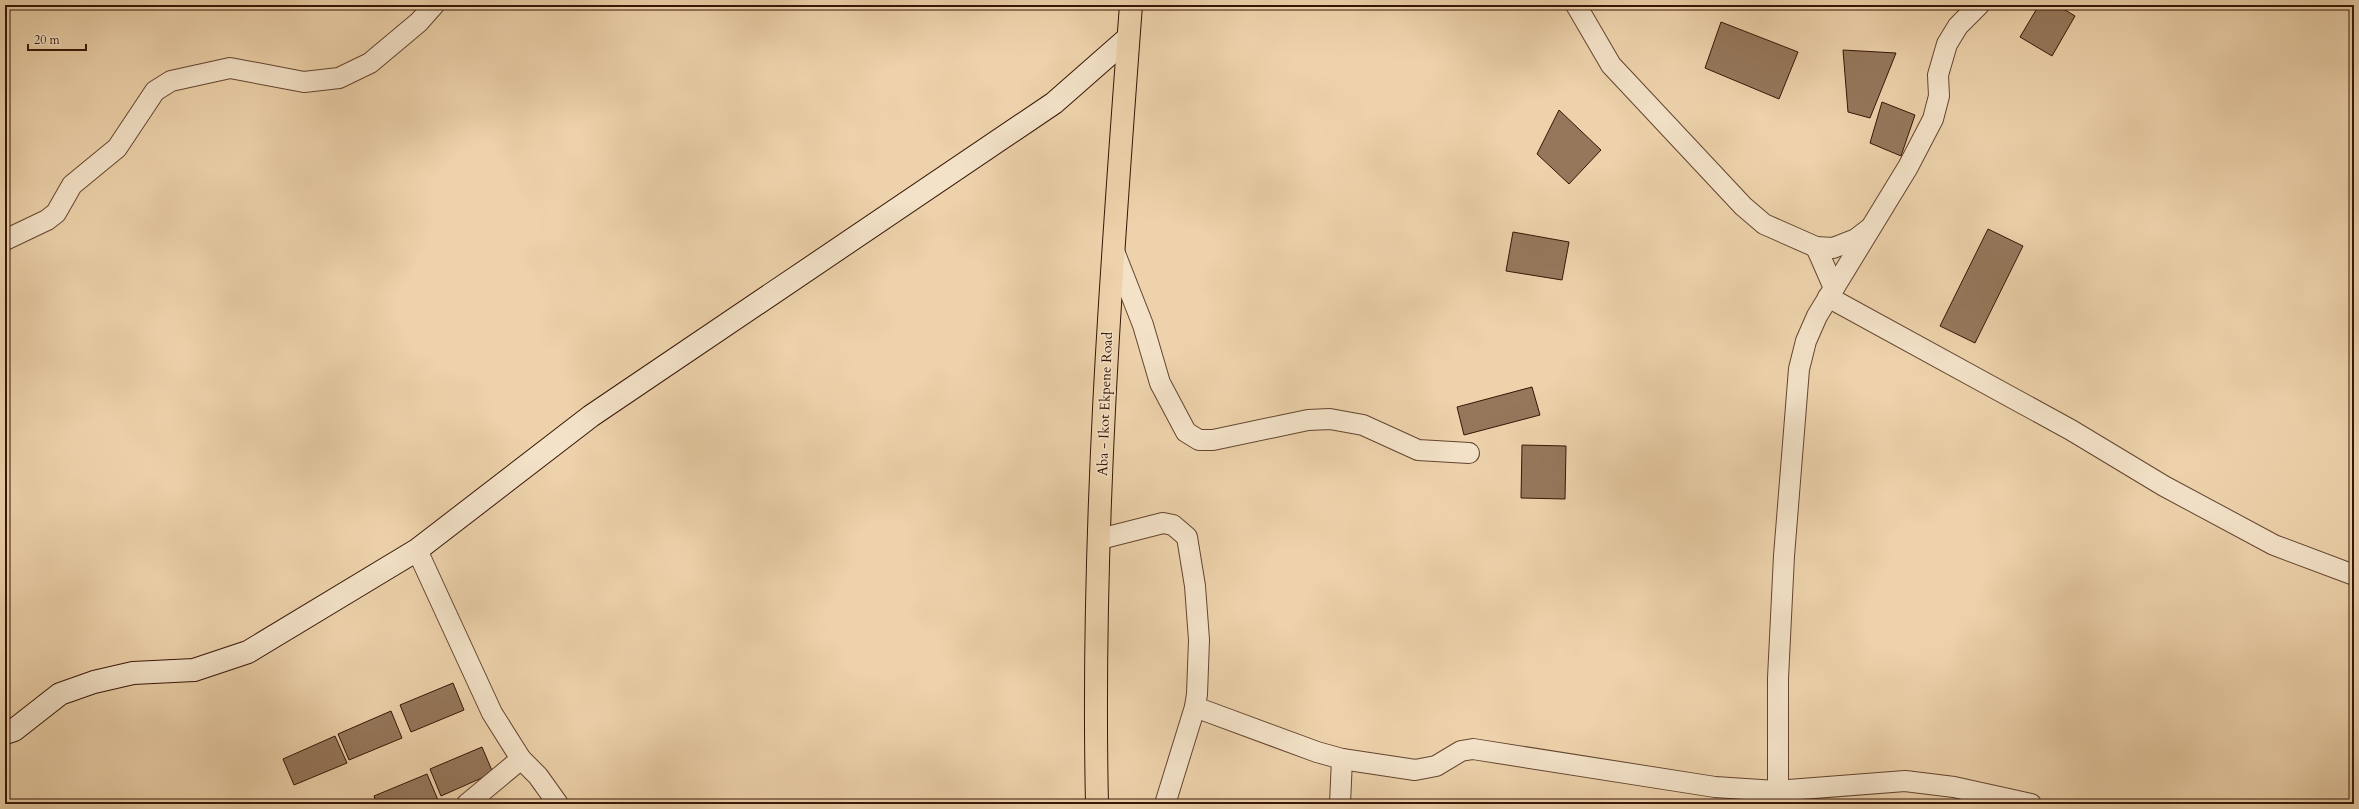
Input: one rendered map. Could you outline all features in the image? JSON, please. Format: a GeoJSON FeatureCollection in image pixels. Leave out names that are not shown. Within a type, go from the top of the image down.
{"type":"FeatureCollection","features":[{"type":"Feature","properties":{"kind":"highway","name":"Aba - Ikot Ekpene Road"},"geometry":{"type":"LineString","coordinates":[[1097,804],[1096,648],[1106,350],[1131,5]]}},
{"type":"Feature","properties":{"kind":"street"},"geometry":{"type":"LineString","coordinates":[[5,240],[47,220],[56,213],[72,185],[116,148],[155,91],[171,81],[230,68],[304,82],[339,78],[370,63],[419,22],[434,5]]}},
{"type":"Feature","properties":{"kind":"street"},"geometry":{"type":"LineString","coordinates":[[1576,5],[1611,65],[1743,206],[1764,224],[1816,248],[1833,248],[1856,239],[1871,228]]}},
{"type":"Feature","properties":{"kind":"street"},"geometry":{"type":"LineString","coordinates":[[1777,798],[1778,678],[1799,369],[1806,340],[1831,292],[1908,167],[1933,119],[1939,96],[1938,75],[1947,44],[1958,26],[1979,5]]}},
{"type":"Feature","properties":{"kind":"street"},"geometry":{"type":"LineString","coordinates":[[5,733],[14,730],[60,694],[94,682],[133,673],[194,670],[248,652],[417,550],[591,416],[1054,103],[1128,38]]}},
{"type":"Feature","properties":{"kind":"street"},"geometry":{"type":"LineString","coordinates":[[1816,248],[1831,292],[2071,430],[2164,486],[2267,541],[2354,575]]}},
{"type":"Feature","properties":{"kind":"street"},"geometry":{"type":"LineString","coordinates":[[1114,251],[1143,325],[1160,383],[1186,432],[1199,440],[1213,440],[1308,420],[1330,419],[1363,425],[1392,440],[1418,450],[1469,453]]}},
{"type":"Feature","properties":{"kind":"street"},"geometry":{"type":"LineString","coordinates":[[1100,539],[1163,523],[1173,525],[1187,537],[1195,586],[1199,640],[1197,694],[1195,707],[1165,804]]}},
{"type":"Feature","properties":{"kind":"street"},"geometry":{"type":"LineString","coordinates":[[417,550],[492,713],[521,759],[538,776],[558,804]]}},
{"type":"Feature","properties":{"kind":"street"},"geometry":{"type":"LineString","coordinates":[[1195,707],[1317,752],[1342,759],[1415,770],[1436,766],[1460,751],[1473,748],[1777,798],[1906,781],[1954,787],[2031,804]]}},
{"type":"Feature","properties":{"kind":"street"},"geometry":{"type":"LineString","coordinates":[[467,804],[521,759]]}},
{"type":"Feature","properties":{"kind":"street"},"geometry":{"type":"LineString","coordinates":[[1340,804],[1342,759]]}},
{"type":"Feature","properties":{"kind":"building"},"geometry":{"type":"Polygon","coordinates":[[[2039,5],[2057,5],[2075,16],[2052,56],[2020,37],[2039,5]]]}},
{"type":"Feature","properties":{"kind":"building"},"geometry":{"type":"Polygon","coordinates":[[[1721,22],[1798,52],[1779,99],[1705,68],[1721,22]]]}},
{"type":"Feature","properties":{"kind":"building"},"geometry":{"type":"Polygon","coordinates":[[[1843,50],[1896,53],[1870,118],[1848,112],[1843,50]]]}},
{"type":"Feature","properties":{"kind":"building"},"geometry":{"type":"Polygon","coordinates":[[[1882,102],[1915,115],[1901,156],[1870,143],[1882,102]]]}},
{"type":"Feature","properties":{"kind":"building"},"geometry":{"type":"Polygon","coordinates":[[[1559,110],[1601,150],[1569,184],[1537,154],[1559,110]]]}},
{"type":"Feature","properties":{"kind":"building"},"geometry":{"type":"Polygon","coordinates":[[[1988,229],[2023,246],[1975,343],[1940,326],[1988,229]]]}},
{"type":"Feature","properties":{"kind":"building"},"geometry":{"type":"Polygon","coordinates":[[[1513,232],[1569,242],[1562,280],[1506,271],[1513,232]]]}},
{"type":"Feature","properties":{"kind":"building"},"geometry":{"type":"Polygon","coordinates":[[[1532,387],[1540,415],[1464,435],[1457,407],[1532,387]]]}},
{"type":"Feature","properties":{"kind":"building"},"geometry":{"type":"Polygon","coordinates":[[[1522,445],[1566,446],[1565,499],[1521,498],[1522,445]]]}},
{"type":"Feature","properties":{"kind":"building"},"geometry":{"type":"Polygon","coordinates":[[[453,683],[464,710],[411,732],[400,705],[453,683]]]}},
{"type":"Feature","properties":{"kind":"building"},"geometry":{"type":"Polygon","coordinates":[[[391,711],[402,738],[349,760],[338,734],[391,711]]]}},
{"type":"Feature","properties":{"kind":"building"},"geometry":{"type":"Polygon","coordinates":[[[335,736],[347,763],[294,785],[283,759],[335,736]]]}},
{"type":"Feature","properties":{"kind":"building"},"geometry":{"type":"Polygon","coordinates":[[[482,747],[493,773],[441,796],[430,769],[482,747]]]}},
{"type":"Feature","properties":{"kind":"building"},"geometry":{"type":"Polygon","coordinates":[[[427,774],[438,800],[429,804],[377,804],[374,796],[427,774]]]}}]}
